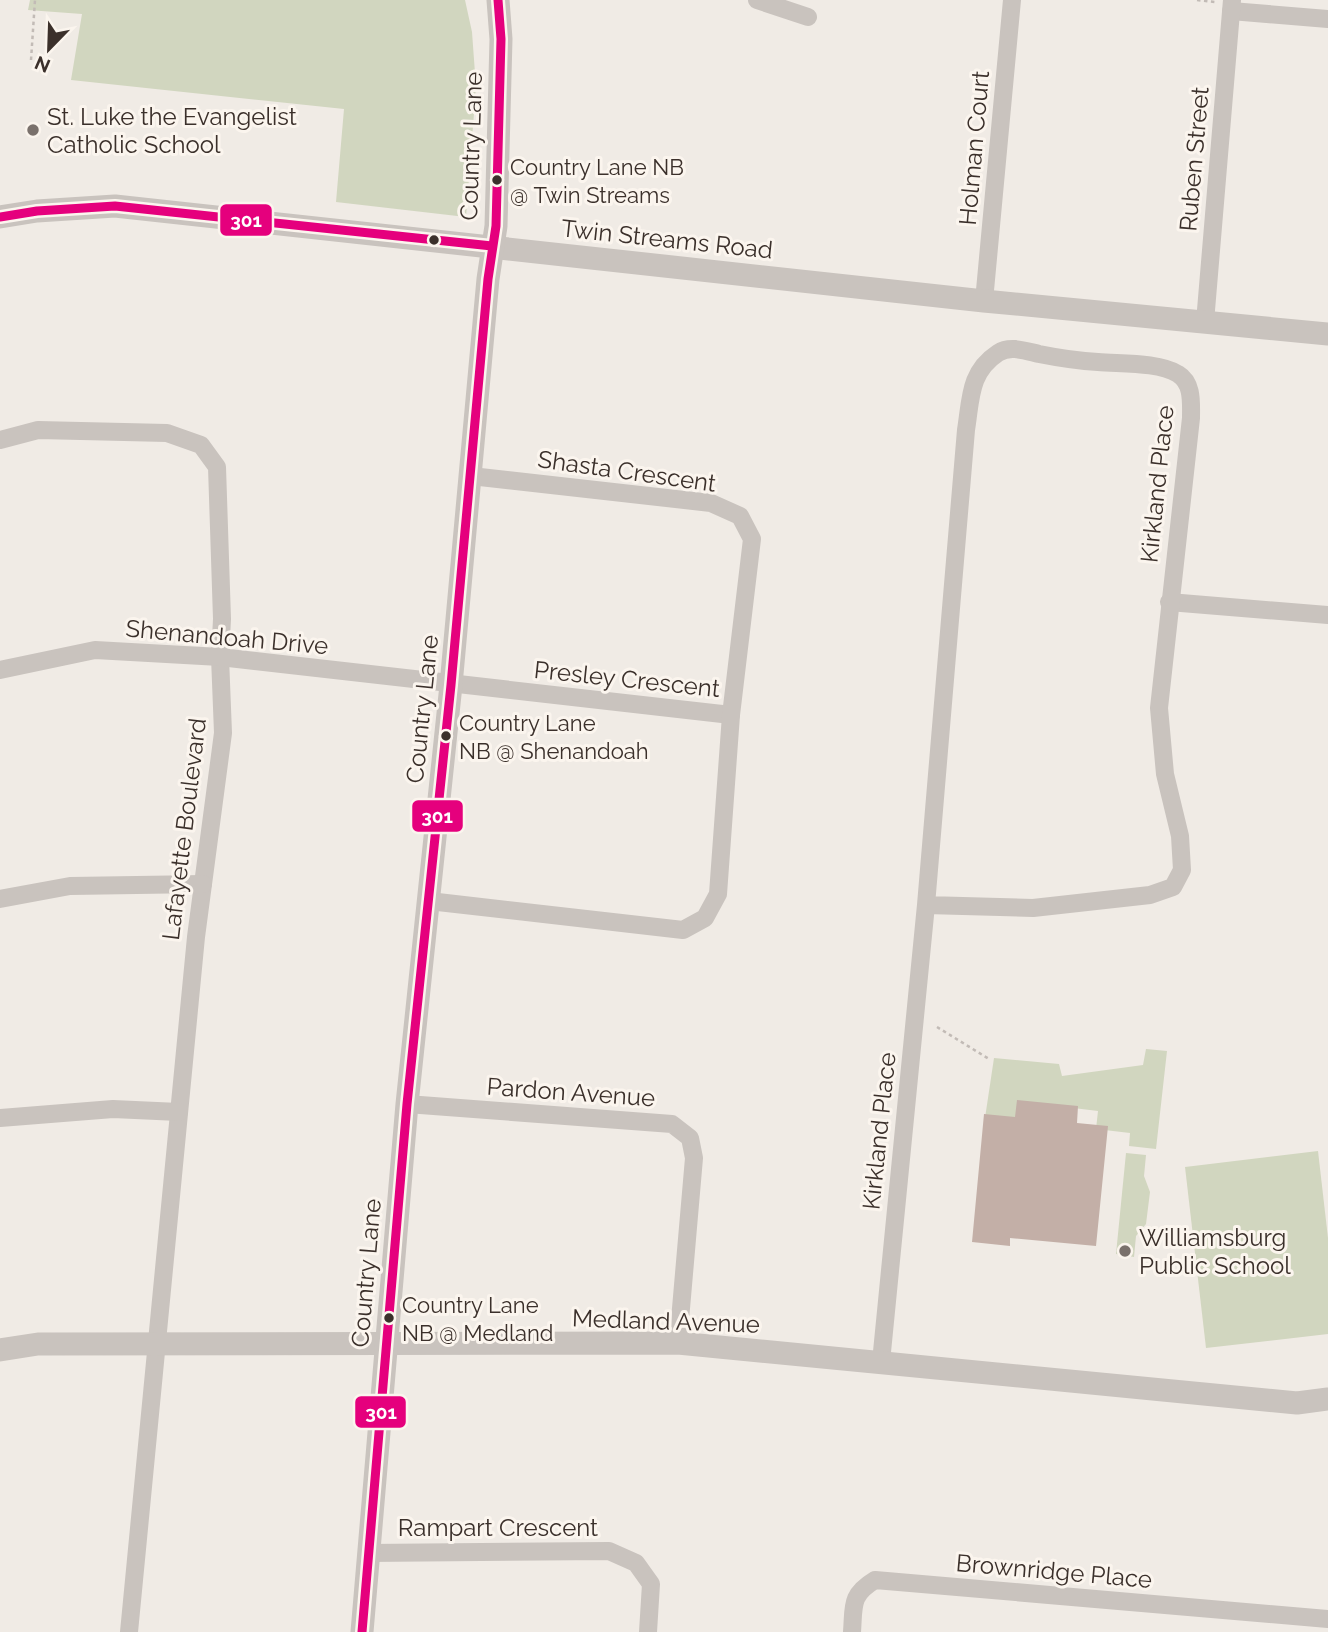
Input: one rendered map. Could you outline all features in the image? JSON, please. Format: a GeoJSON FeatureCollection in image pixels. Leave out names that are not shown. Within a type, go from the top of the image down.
{"type":"FeatureCollection","features":[{"type":"Feature","properties":{"kind":"street","name":"Country Lane"},"geometry":{"type":"LineString","coordinates":[[362,1632],[407,1104],[496,226],[501,39],[498,0]]}},
{"type":"Feature","properties":{"kind":"street"},"geometry":{"type":"LineString","coordinates":[[757,0],[808,17]]}},
{"type":"Feature","properties":{"kind":"street","name":"Holman Court"},"geometry":{"type":"LineString","coordinates":[[984,301],[1012,0]]}},
{"type":"Feature","properties":{"kind":"street"},"geometry":{"type":"LineString","coordinates":[[1231,6],[1328,19]]}},
{"type":"Feature","properties":{"kind":"street","name":"Ruben Street"},"geometry":{"type":"LineString","coordinates":[[1205,323],[1231,6]]}},
{"type":"Feature","properties":{"kind":"street","name":"Twin Streams Road"},"geometry":{"type":"LineString","coordinates":[[0,217],[37,211],[115,206],[984,301],[1328,334]]}},
{"type":"Feature","properties":{"kind":"street","name":"Kirkland Place"},"geometry":{"type":"LineString","coordinates":[[881,1362],[926,905],[966,430],[974,382],[979,370],[1000,352],[1014,349],[1094,362],[1163,367],[1180,374],[1187,383],[1191,397],[1191,418],[1159,708],[1165,774],[1180,836],[1182,870],[1173,887],[1150,895],[1033,908],[926,905]]}},
{"type":"Feature","properties":{"kind":"street","name":"Lafayette Boulevard"},"geometry":{"type":"LineString","coordinates":[[0,440],[38,430],[167,433],[201,445],[217,467],[223,733],[202,884],[129,1632]]}},
{"type":"Feature","properties":{"kind":"street","name":"Shasta Crescent"},"geometry":{"type":"LineString","coordinates":[[471,476],[711,503],[740,516],[752,539],[731,715]]}},
{"type":"Feature","properties":{"kind":"street"},"geometry":{"type":"LineString","coordinates":[[1169,602],[1328,615]]}},
{"type":"Feature","properties":{"kind":"street","name":"Shenandoah Drive"},"geometry":{"type":"LineString","coordinates":[[0,670],[95,650],[220,657],[451,685]]}},
{"type":"Feature","properties":{"kind":"street","name":"Presley Crescent"},"geometry":{"type":"LineString","coordinates":[[429,901],[683,930],[705,918],[718,894],[731,715],[451,685]]}},
{"type":"Feature","properties":{"kind":"street"},"geometry":{"type":"LineString","coordinates":[[0,899],[70,886],[202,884]]}},
{"type":"Feature","properties":{"kind":"street","name":"Pardon Avenue"},"geometry":{"type":"LineString","coordinates":[[407,1104],[672,1124],[690,1138],[694,1158],[678,1343]]}},
{"type":"Feature","properties":{"kind":"street"},"geometry":{"type":"LineString","coordinates":[[0,1118],[113,1108],[179,1112]]}},
{"type":"Feature","properties":{"kind":"street","name":"Medland Avenue"},"geometry":{"type":"LineString","coordinates":[[0,1350],[38,1344],[678,1343],[1297,1403],[1328,1399]]}},
{"type":"Feature","properties":{"kind":"street","name":"Rampart Crescent"},"geometry":{"type":"LineString","coordinates":[[367,1553],[609,1551],[636,1563],[651,1584],[648,1632]]}},
{"type":"Feature","properties":{"kind":"street","name":"Brownridge Place"},"geometry":{"type":"LineString","coordinates":[[852,1632],[854,1604],[860,1589],[875,1580],[1290,1624],[1328,1619]]}},
{"type":"Feature","properties":{"kind":"path"},"geometry":{"type":"LineString","coordinates":[[31,60],[35,0]]}},
{"type":"Feature","properties":{"kind":"path"},"geometry":{"type":"LineString","coordinates":[[937,1027],[989,1059]]}},
{"type":"Feature","properties":{"kind":"green space"},"geometry":{"type":"Polygon","coordinates":[[[30,0],[465,0],[472,32],[476,87],[466,217],[336,202],[344,109],[71,80],[82,14],[28,10],[30,0]]]}},
{"type":"Feature","properties":{"kind":"green space"},"geometry":{"type":"Polygon","coordinates":[[[1146,1049],[1167,1051],[1156,1149],[1129,1146],[1130,1133],[1096,1129],[1098,1111],[1024,1102],[1022,1122],[985,1118],[994,1058],[1059,1064],[1062,1076],[1143,1065],[1146,1049]]]}},
{"type":"Feature","properties":{"kind":"green space"},"geometry":{"type":"Polygon","coordinates":[[[1318,1151],[1328,1238],[1328,1334],[1206,1348],[1185,1167],[1318,1151]]]}},
{"type":"Feature","properties":{"kind":"green space"},"geometry":{"type":"Polygon","coordinates":[[[1126,1153],[1146,1155],[1144,1176],[1150,1192],[1146,1224],[1136,1236],[1134,1257],[1116,1254],[1126,1153]]]}},
{"type":"Feature","properties":{"kind":"building"},"geometry":{"type":"Polygon","coordinates":[[[1017,1100],[1078,1106],[1077,1123],[1108,1126],[1096,1246],[1010,1238],[1010,1246],[972,1242],[984,1114],[1015,1117],[1017,1100]]]}},
{"type":"Feature","properties":{"kind":"transit line","name":"301"},"geometry":{"type":"LineString","coordinates":[[362,1632],[407,1104],[451,685],[488,279],[496,226],[501,39],[498,0]]}},
{"type":"Feature","properties":{"kind":"transit line","name":"301"},"geometry":{"type":"LineString","coordinates":[[0,217],[37,211],[115,206],[492,246]]}},
{"type":"Feature","properties":{"kind":"place","name":"St. Luke the Evangelist Catholic School"},"geometry":{"type":"Point","coordinates":[33,130]}},
{"type":"Feature","properties":{"kind":"place","name":"Country Lane NB @ Twin Streams"},"geometry":{"type":"Point","coordinates":[497,180]}},
{"type":"Feature","properties":{"kind":"place","name":"Country Lane NB @ Shenandoah"},"geometry":{"type":"Point","coordinates":[446,736]}},
{"type":"Feature","properties":{"kind":"place","name":"Williamsburg Public School"},"geometry":{"type":"Point","coordinates":[1125,1251]}},
{"type":"Feature","properties":{"kind":"place","name":"Country Lane NB @ Medland"},"geometry":{"type":"Point","coordinates":[389,1318]}}]}
